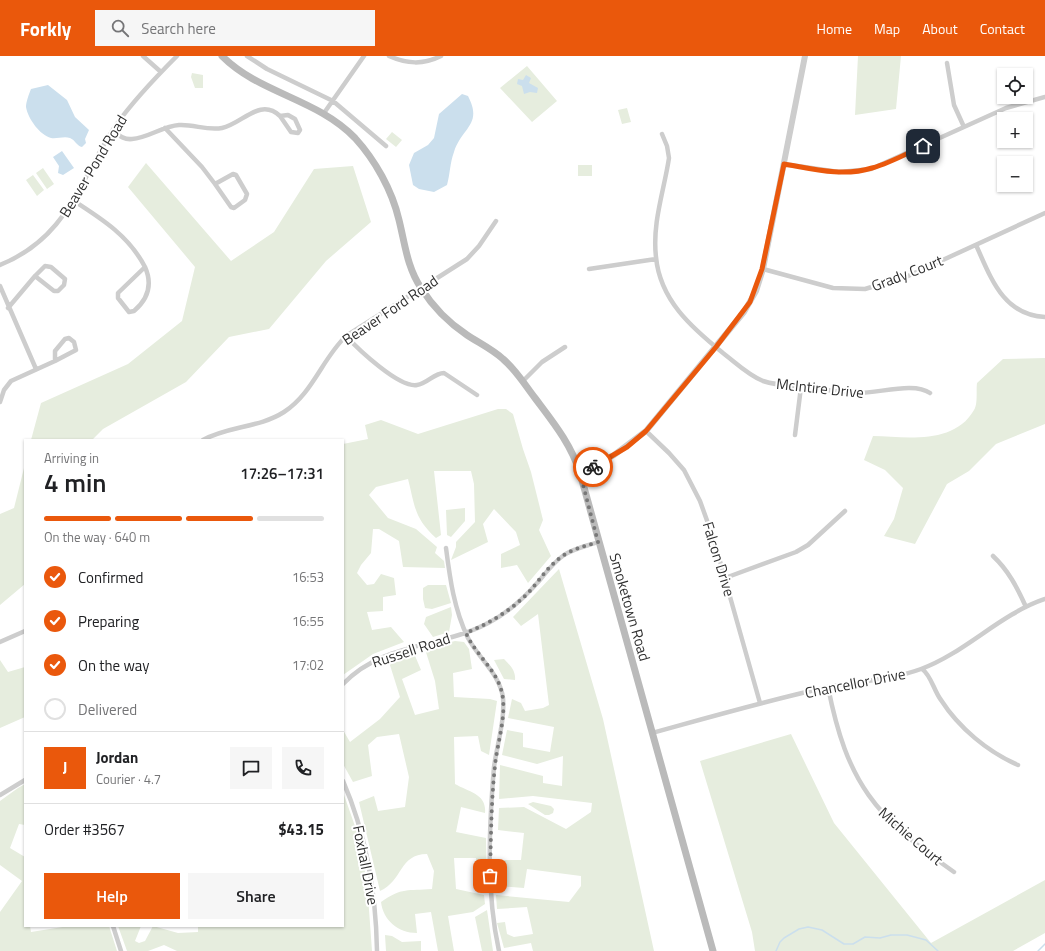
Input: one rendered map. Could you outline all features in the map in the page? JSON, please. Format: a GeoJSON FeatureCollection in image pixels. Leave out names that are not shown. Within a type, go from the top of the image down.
{"type":"FeatureCollection","features":[{"type":"Feature","properties":{"kind":"main road","name":"Smoketown Road"},"geometry":{"type":"LineString","coordinates":[[222,56],[241,72],[324,113],[354,138],[368,154],[380,174],[396,208],[407,258],[421,288],[430,301],[449,321],[502,358],[523,381],[565,439],[580,473],[713,951]]}},
{"type":"Feature","properties":{"kind":"street"},"geometry":{"type":"LineString","coordinates":[[143,56],[161,72]]}},
{"type":"Feature","properties":{"kind":"street","name":"Beaver Pond Road"},"geometry":{"type":"LineString","coordinates":[[0,265],[29,249],[46,236],[58,224],[74,201],[112,132],[133,103],[177,56]]}},
{"type":"Feature","properties":{"kind":"street"},"geometry":{"type":"LineString","coordinates":[[247,56],[267,69],[333,101],[386,146]]}},
{"type":"Feature","properties":{"kind":"street"},"geometry":{"type":"LineString","coordinates":[[324,113],[364,56]]}},
{"type":"Feature","properties":{"kind":"street"},"geometry":{"type":"LineString","coordinates":[[389,56],[403,62],[418,63],[441,56]]}},
{"type":"Feature","properties":{"kind":"street"},"geometry":{"type":"LineString","coordinates":[[580,473],[614,455],[639,438],[646,431],[716,347],[750,302],[762,269],[805,56]]}},
{"type":"Feature","properties":{"kind":"street"},"geometry":{"type":"LineString","coordinates":[[947,63],[951,94],[964,127]]}},
{"type":"Feature","properties":{"kind":"street"},"geometry":{"type":"LineString","coordinates":[[784,164],[839,172],[860,171],[882,165],[1006,108],[1045,97]]}},
{"type":"Feature","properties":{"kind":"street"},"geometry":{"type":"LineString","coordinates":[[112,132],[122,138],[132,139],[165,128],[180,125],[208,129],[224,128],[262,109],[272,110],[280,116],[291,132],[296,134],[299,132],[299,127],[295,119],[288,115],[280,116]]}},
{"type":"Feature","properties":{"kind":"street"},"geometry":{"type":"LineString","coordinates":[[165,128],[202,167],[231,207],[238,206],[246,197],[246,192],[234,174],[215,184]]}},
{"type":"Feature","properties":{"kind":"street","name":"McIntire Drive"},"geometry":{"type":"LineString","coordinates":[[662,134],[667,146],[669,158],[656,220],[656,259],[661,281],[675,306],[696,331],[745,371],[762,380],[778,385],[863,393],[912,388],[926,390],[930,393]]}},
{"type":"Feature","properties":{"kind":"street"},"geometry":{"type":"LineString","coordinates":[[74,201],[121,234],[135,249],[145,267],[149,280],[148,295],[134,312],[129,312],[118,298],[118,293],[145,267]]}},
{"type":"Feature","properties":{"kind":"street","name":"Grady Court"},"geometry":{"type":"LineString","coordinates":[[762,269],[833,288],[865,289],[908,276],[1045,213]]}},
{"type":"Feature","properties":{"kind":"street","name":"Beaver Ford Road"},"geometry":{"type":"LineString","coordinates":[[206,439],[231,430],[264,422],[284,412],[293,405],[311,386],[326,360],[346,336],[467,259],[479,246],[496,221]]}},
{"type":"Feature","properties":{"kind":"street"},"geometry":{"type":"LineString","coordinates":[[976,245],[1002,296],[1023,312],[1045,317]]}},
{"type":"Feature","properties":{"kind":"street"},"geometry":{"type":"LineString","coordinates":[[590,269],[656,259]]}},
{"type":"Feature","properties":{"kind":"street"},"geometry":{"type":"LineString","coordinates":[[8,308],[35,276],[43,268],[48,266],[53,268],[65,279],[65,282],[63,287],[56,291],[35,276]]}},
{"type":"Feature","properties":{"kind":"street"},"geometry":{"type":"LineString","coordinates":[[0,286],[8,308],[36,370]]}},
{"type":"Feature","properties":{"kind":"street"},"geometry":{"type":"LineString","coordinates":[[346,336],[367,357],[404,383],[414,386],[421,385],[437,374],[444,372],[477,395]]}},
{"type":"Feature","properties":{"kind":"street"},"geometry":{"type":"LineString","coordinates":[[0,402],[4,390],[11,381],[55,361],[76,350],[72,339],[65,339],[58,346],[55,351],[55,361]]}},
{"type":"Feature","properties":{"kind":"street"},"geometry":{"type":"LineString","coordinates":[[523,381],[542,362],[565,347]]}},
{"type":"Feature","properties":{"kind":"street"},"geometry":{"type":"LineString","coordinates":[[796,435],[801,387]]}},
{"type":"Feature","properties":{"kind":"street","name":"Falcon Drive"},"geometry":{"type":"LineString","coordinates":[[646,431],[669,453],[689,477],[706,517],[725,578],[760,703]]}},
{"type":"Feature","properties":{"kind":"street"},"geometry":{"type":"LineString","coordinates":[[725,578],[796,552],[808,545],[846,511]]}},
{"type":"Feature","properties":{"kind":"street","name":"Russell Road"},"geometry":{"type":"LineString","coordinates":[[344,683],[359,669],[372,661],[391,653],[466,633],[503,614],[528,592],[548,569],[564,555],[577,548],[598,542]]}},
{"type":"Feature","properties":{"kind":"street"},"geometry":{"type":"LineString","coordinates":[[446,548],[453,596],[466,633],[475,650],[494,674],[499,683],[503,700],[494,767],[490,869],[491,907],[499,951]]}},
{"type":"Feature","properties":{"kind":"street"},"geometry":{"type":"LineString","coordinates":[[992,556],[1004,566],[1026,607]]}},
{"type":"Feature","properties":{"kind":"street","name":"Chancellor Drive"},"geometry":{"type":"LineString","coordinates":[[652,733],[760,703],[828,687],[895,676],[922,669],[1026,607],[1045,599]]}},
{"type":"Feature","properties":{"kind":"street"},"geometry":{"type":"LineString","coordinates":[[0,642],[24,631]]}},
{"type":"Feature","properties":{"kind":"street"},"geometry":{"type":"LineString","coordinates":[[922,669],[926,672],[939,699],[957,720],[989,748],[1018,765]]}},
{"type":"Feature","properties":{"kind":"street","name":"Michie Court"},"geometry":{"type":"LineString","coordinates":[[828,687],[849,764],[864,790],[896,828],[928,855],[954,872]]}},
{"type":"Feature","properties":{"kind":"street"},"geometry":{"type":"LineString","coordinates":[[0,795],[9,788],[24,780]]}},
{"type":"Feature","properties":{"kind":"street","name":"Foxhall Drive"},"geometry":{"type":"LineString","coordinates":[[344,784],[361,833],[368,861],[374,899],[377,951]]}},
{"type":"Feature","properties":{"kind":"street"},"geometry":{"type":"LineString","coordinates":[[113,927],[121,951]]}},
{"type":"Feature","properties":{"kind":"green space"},"geometry":{"type":"Polygon","coordinates":[[[858,56],[901,56],[896,109],[855,115],[858,56]]]}},
{"type":"Feature","properties":{"kind":"green space"},"geometry":{"type":"Polygon","coordinates":[[[527,66],[557,101],[532,122],[500,88],[527,66]]]}},
{"type":"Feature","properties":{"kind":"green space"},"geometry":{"type":"Polygon","coordinates":[[[192,73],[203,75],[203,88],[195,88],[191,77],[192,73]]]}},
{"type":"Feature","properties":{"kind":"green space"},"geometry":{"type":"Polygon","coordinates":[[[627,108],[631,122],[622,124],[618,110],[627,108]]]}},
{"type":"Feature","properties":{"kind":"green space"},"geometry":{"type":"Polygon","coordinates":[[[392,132],[402,140],[396,147],[386,139],[392,132]]]}},
{"type":"Feature","properties":{"kind":"green space"},"geometry":{"type":"Polygon","coordinates":[[[146,163],[231,261],[274,232],[314,169],[353,166],[371,222],[326,261],[269,329],[229,337],[186,382],[103,429],[93,439],[31,439],[41,403],[128,364],[182,321],[195,267],[128,187],[146,163]]]}},
{"type":"Feature","properties":{"kind":"green space"},"geometry":{"type":"Polygon","coordinates":[[[578,165],[592,165],[592,176],[578,176],[578,165]]]}},
{"type":"Feature","properties":{"kind":"green space"},"geometry":{"type":"Polygon","coordinates":[[[43,168],[54,184],[47,189],[36,173],[43,168]]]}},
{"type":"Feature","properties":{"kind":"green space"},"geometry":{"type":"Polygon","coordinates":[[[33,175],[44,190],[37,196],[26,180],[33,175]]]}},
{"type":"Feature","properties":{"kind":"green space"},"geometry":{"type":"Polygon","coordinates":[[[1045,358],[1045,424],[996,444],[969,471],[947,484],[915,544],[884,536],[894,519],[903,488],[885,470],[864,460],[873,436],[928,436],[942,434],[954,429],[965,421],[974,410],[977,383],[1003,359],[1045,358]]]}},
{"type":"Feature","properties":{"kind":"green space"},"geometry":{"type":"Polygon","coordinates":[[[498,409],[506,409],[513,414],[531,472],[543,520],[539,530],[551,556],[528,583],[517,565],[501,568],[501,554],[520,545],[516,532],[494,509],[483,524],[488,542],[451,560],[456,547],[456,542],[475,522],[474,484],[471,471],[434,471],[441,535],[436,538],[419,518],[408,479],[376,487],[369,495],[388,518],[416,529],[437,547],[435,553],[444,561],[445,568],[403,567],[399,541],[379,529],[373,529],[371,553],[361,565],[357,573],[367,585],[374,584],[381,574],[394,578],[396,595],[383,597],[383,611],[367,612],[372,630],[391,627],[404,642],[373,654],[344,674],[344,444],[368,439],[365,425],[381,420],[418,434],[498,409]]]}},
{"type":"Feature","properties":{"kind":"green space"},"geometry":{"type":"Polygon","coordinates":[[[24,468],[24,585],[0,605],[0,514],[14,508],[24,468]]]}},
{"type":"Feature","properties":{"kind":"green space"},"geometry":{"type":"Polygon","coordinates":[[[465,508],[465,521],[451,537],[447,535],[446,510],[465,508]]]}},
{"type":"Feature","properties":{"kind":"green space"},"geometry":{"type":"Polygon","coordinates":[[[559,569],[603,719],[654,951],[533,951],[531,943],[504,948],[497,923],[505,922],[507,934],[514,937],[533,934],[527,907],[497,909],[496,895],[569,902],[581,886],[581,876],[527,869],[524,888],[496,886],[496,860],[521,860],[524,833],[498,830],[499,808],[524,807],[566,829],[591,812],[592,803],[533,796],[499,799],[500,765],[543,776],[543,783],[562,786],[563,756],[537,764],[502,755],[507,730],[523,733],[523,747],[550,752],[554,727],[508,718],[512,699],[521,703],[525,711],[543,708],[549,705],[538,614],[521,626],[513,617],[559,569]]]}},
{"type":"Feature","properties":{"kind":"green space"},"geometry":{"type":"Polygon","coordinates":[[[428,585],[446,585],[451,603],[432,609],[425,608],[423,588],[428,585]]]}},
{"type":"Feature","properties":{"kind":"green space"},"geometry":{"type":"Polygon","coordinates":[[[451,607],[452,615],[449,632],[433,637],[424,624],[426,617],[451,607]]]}},
{"type":"Feature","properties":{"kind":"green space"},"geometry":{"type":"Polygon","coordinates":[[[455,641],[464,642],[469,649],[472,669],[453,673],[454,697],[490,699],[497,701],[489,755],[481,751],[478,736],[454,737],[455,784],[476,794],[483,802],[485,807],[485,813],[461,807],[456,832],[486,838],[487,885],[475,882],[476,858],[454,858],[456,889],[484,895],[485,904],[473,912],[448,916],[454,951],[438,951],[431,912],[415,914],[417,933],[404,931],[398,928],[388,920],[382,908],[381,902],[394,894],[411,890],[432,889],[434,871],[427,854],[418,855],[411,858],[393,881],[380,891],[359,802],[374,796],[378,811],[405,807],[409,777],[399,734],[377,737],[368,745],[372,776],[353,782],[344,766],[344,732],[350,742],[380,719],[400,697],[389,662],[413,651],[421,670],[402,679],[415,715],[439,709],[435,681],[425,649],[455,641]]]}},
{"type":"Feature","properties":{"kind":"green space"},"geometry":{"type":"Polygon","coordinates":[[[504,659],[514,671],[515,680],[504,679],[494,660],[504,659]]]}},
{"type":"Feature","properties":{"kind":"green space"},"geometry":{"type":"Polygon","coordinates":[[[0,660],[8,672],[24,667],[24,717],[0,728],[0,660]]]}},
{"type":"Feature","properties":{"kind":"green space"},"geometry":{"type":"Polygon","coordinates":[[[791,734],[834,823],[931,943],[1045,880],[1045,933],[1013,951],[755,951],[752,932],[700,761],[791,734]]]}},
{"type":"Feature","properties":{"kind":"green space"},"geometry":{"type":"Polygon","coordinates":[[[24,785],[24,825],[19,824],[10,848],[24,856],[24,927],[30,927],[31,932],[63,927],[109,927],[117,951],[0,951],[0,912],[22,881],[0,865],[0,801],[24,785]]]}},
{"type":"Feature","properties":{"kind":"green space"},"geometry":{"type":"Polygon","coordinates":[[[344,795],[357,832],[367,882],[372,951],[177,951],[164,945],[148,951],[127,951],[118,927],[141,927],[135,941],[139,943],[145,941],[152,927],[178,933],[198,932],[198,927],[344,927],[344,795]]]}},
{"type":"Feature","properties":{"kind":"green space"},"geometry":{"type":"Polygon","coordinates":[[[533,802],[551,806],[554,809],[553,813],[545,815],[528,804],[533,802]]]}},
{"type":"Feature","properties":{"kind":"green space"},"geometry":{"type":"Polygon","coordinates":[[[487,910],[493,951],[482,951],[475,917],[487,910]]]}},
{"type":"Feature","properties":{"kind":"green space"},"geometry":{"type":"Polygon","coordinates":[[[385,935],[392,936],[402,942],[421,941],[421,951],[386,951],[385,935]]]}},
{"type":"Feature","properties":{"kind":"water"},"geometry":{"type":"Polygon","coordinates":[[[526,75],[531,78],[529,83],[538,88],[537,93],[530,92],[524,94],[522,86],[517,84],[518,79],[523,80],[526,75]]]}},
{"type":"Feature","properties":{"kind":"water"},"geometry":{"type":"Polygon","coordinates":[[[48,85],[67,100],[75,117],[89,130],[85,139],[86,143],[82,147],[70,138],[51,138],[43,134],[35,126],[29,116],[26,107],[31,89],[48,85]]]}},
{"type":"Feature","properties":{"kind":"water"},"geometry":{"type":"Polygon","coordinates":[[[462,94],[468,96],[472,106],[472,120],[454,152],[447,185],[434,192],[419,189],[413,185],[409,165],[414,153],[428,145],[434,138],[439,114],[462,94]]]}},
{"type":"Feature","properties":{"kind":"water"},"geometry":{"type":"Polygon","coordinates":[[[62,151],[74,168],[63,175],[58,173],[59,166],[53,157],[62,151]]]}},
{"type":"Feature","properties":{"kind":"waterway"},"geometry":{"type":"LineString","coordinates":[[776,951],[780,942],[784,938],[799,929],[808,927],[822,930],[844,944],[853,944],[865,937],[880,938],[891,935],[907,935],[926,940],[938,951]]}},
{"type":"Feature","properties":{"kind":"waterway"},"geometry":{"type":"LineString","coordinates":[[1038,951],[1045,944]]}},
{"type":"Feature","properties":{"kind":"way so far"},"geometry":{"type":"LineString","coordinates":[[490,876],[494,767],[503,710],[503,700],[499,683],[494,674],[475,650],[466,633],[491,622],[503,614],[528,592],[548,569],[564,555],[577,548],[598,542],[580,473],[593,467]]}},
{"type":"Feature","properties":{"kind":"route"},"geometry":{"type":"LineString","coordinates":[[593,467],[627,447],[646,431],[744,312],[756,291],[760,279],[784,164],[828,171],[860,171],[882,165],[923,146]]}}]}
